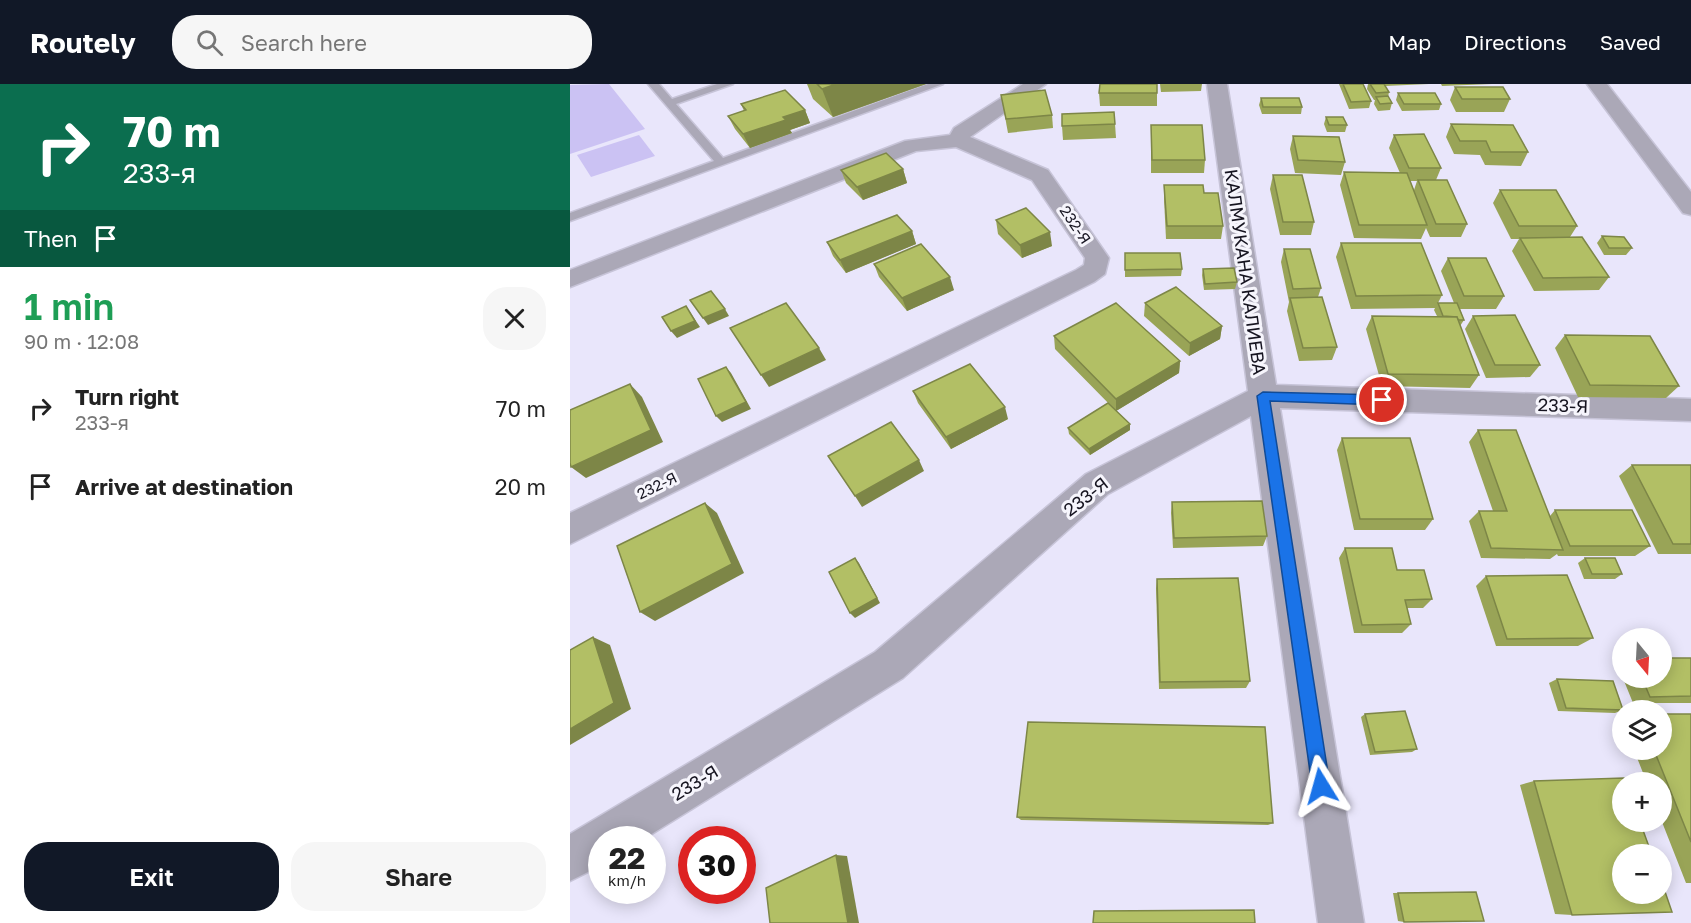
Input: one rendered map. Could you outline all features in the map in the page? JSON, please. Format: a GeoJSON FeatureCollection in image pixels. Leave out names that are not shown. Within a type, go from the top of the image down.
{"type":"FeatureCollection","features":[{"type":"Feature","properties":{"kind":"street"},"geometry":{"type":"LineString","coordinates":[[959,140],[961,132],[1036,84]]}},
{"type":"Feature","properties":{"kind":"street","name":"КАЛМУКАНА КАЛИЕВА"},"geometry":{"type":"LineString","coordinates":[[1217,84],[1341,923]]}},
{"type":"Feature","properties":{"kind":"street"},"geometry":{"type":"LineString","coordinates":[[1597,84],[1691,208]]}},
{"type":"Feature","properties":{"kind":"street","name":"232-Я"},"geometry":{"type":"LineString","coordinates":[[570,279],[912,145],[959,140],[1040,175],[1097,258],[1096,268],[1064,287],[570,529]]}},
{"type":"Feature","properties":{"kind":"street","name":"233-Я"},"geometry":{"type":"LineString","coordinates":[[570,859],[889,665],[1097,484],[1263,396],[1691,410]]}},
{"type":"Feature","properties":{"kind":"lane"},"geometry":{"type":"LineString","coordinates":[[653,84],[721,162]]}},
{"type":"Feature","properties":{"kind":"lane"},"geometry":{"type":"LineString","coordinates":[[669,103],[728,84]]}},
{"type":"Feature","properties":{"kind":"lane"},"geometry":{"type":"LineString","coordinates":[[570,217],[938,84]]}},
{"type":"Feature","properties":{"kind":"shaded area"},"geometry":{"type":"Polygon","coordinates":[[[609,84],[645,129],[570,154],[570,85],[609,84]]]}},
{"type":"Feature","properties":{"kind":"shaded area"},"geometry":{"type":"Polygon","coordinates":[[[639,135],[655,156],[591,177],[577,155],[639,135]]]}},
{"type":"Feature","properties":{"kind":"building"},"geometry":{"type":"Polygon","coordinates":[[[817,84],[836,84],[822,89],[817,84]]]}},
{"type":"Feature","properties":{"kind":"building"},"geometry":{"type":"Polygon","coordinates":[[[1100,84],[1157,84],[1157,93],[1099,93],[1100,84]]]}},
{"type":"Feature","properties":{"kind":"building"},"geometry":{"type":"Polygon","coordinates":[[[1343,84],[1363,84],[1371,101],[1351,102],[1343,84]]]}},
{"type":"Feature","properties":{"kind":"building"},"geometry":{"type":"Polygon","coordinates":[[[1370,84],[1384,84],[1389,92],[1376,93],[1370,84]]]}},
{"type":"Feature","properties":{"kind":"building"},"geometry":{"type":"Polygon","coordinates":[[[1455,87],[1503,87],[1510,99],[1462,99],[1455,87]]]}},
{"type":"Feature","properties":{"kind":"building"},"geometry":{"type":"Polygon","coordinates":[[[785,90],[805,110],[783,117],[786,120],[743,134],[728,116],[746,110],[741,104],[785,90]]]}},
{"type":"Feature","properties":{"kind":"building"},"geometry":{"type":"Polygon","coordinates":[[[1045,90],[1052,115],[1006,119],[1001,95],[1045,90]]]}},
{"type":"Feature","properties":{"kind":"building"},"geometry":{"type":"Polygon","coordinates":[[[1398,93],[1435,93],[1441,104],[1404,104],[1398,93]]]}},
{"type":"Feature","properties":{"kind":"building"},"geometry":{"type":"Polygon","coordinates":[[[1388,96],[1392,103],[1380,104],[1376,97],[1388,96]]]}},
{"type":"Feature","properties":{"kind":"building"},"geometry":{"type":"Polygon","coordinates":[[[1261,98],[1299,98],[1302,107],[1263,107],[1261,98]]]}},
{"type":"Feature","properties":{"kind":"building"},"geometry":{"type":"Polygon","coordinates":[[[1114,112],[1115,124],[1062,126],[1062,114],[1114,112]]]}},
{"type":"Feature","properties":{"kind":"building"},"geometry":{"type":"Polygon","coordinates":[[[1326,117],[1343,117],[1347,125],[1329,125],[1326,117]]]}},
{"type":"Feature","properties":{"kind":"building"},"geometry":{"type":"Polygon","coordinates":[[[1451,124],[1513,125],[1528,152],[1491,152],[1486,141],[1460,141],[1451,124]]]}},
{"type":"Feature","properties":{"kind":"building"},"geometry":{"type":"Polygon","coordinates":[[[1151,125],[1202,125],[1205,160],[1152,160],[1151,125]]]}},
{"type":"Feature","properties":{"kind":"building"},"geometry":{"type":"Polygon","coordinates":[[[1424,134],[1441,168],[1409,168],[1394,135],[1424,134]]]}},
{"type":"Feature","properties":{"kind":"building"},"geometry":{"type":"Polygon","coordinates":[[[1293,136],[1339,137],[1345,162],[1298,160],[1293,136]]]}},
{"type":"Feature","properties":{"kind":"building"},"geometry":{"type":"Polygon","coordinates":[[[886,153],[903,169],[857,187],[841,170],[886,153]]]}},
{"type":"Feature","properties":{"kind":"building"},"geometry":{"type":"Polygon","coordinates":[[[1344,172],[1407,173],[1427,225],[1359,225],[1344,172]]]}},
{"type":"Feature","properties":{"kind":"building"},"geometry":{"type":"Polygon","coordinates":[[[1273,175],[1302,175],[1314,222],[1283,222],[1273,175]]]}},
{"type":"Feature","properties":{"kind":"building"},"geometry":{"type":"Polygon","coordinates":[[[1418,180],[1447,180],[1467,224],[1436,224],[1418,180]]]}},
{"type":"Feature","properties":{"kind":"building"},"geometry":{"type":"Polygon","coordinates":[[[1164,185],[1203,185],[1204,193],[1218,193],[1223,226],[1167,226],[1164,185]]]}},
{"type":"Feature","properties":{"kind":"building"},"geometry":{"type":"Polygon","coordinates":[[[1500,190],[1556,190],[1577,226],[1519,226],[1500,190]]]}},
{"type":"Feature","properties":{"kind":"building"},"geometry":{"type":"Polygon","coordinates":[[[1026,208],[1050,232],[1020,245],[996,220],[1026,208]]]}},
{"type":"Feature","properties":{"kind":"building"},"geometry":{"type":"Polygon","coordinates":[[[897,215],[912,231],[840,260],[827,242],[897,215]]]}},
{"type":"Feature","properties":{"kind":"building"},"geometry":{"type":"Polygon","coordinates":[[[1602,236],[1624,237],[1632,248],[1609,248],[1602,236]]]}},
{"type":"Feature","properties":{"kind":"building"},"geometry":{"type":"Polygon","coordinates":[[[1582,237],[1609,277],[1543,278],[1520,238],[1582,237]]]}},
{"type":"Feature","properties":{"kind":"building"},"geometry":{"type":"Polygon","coordinates":[[[1341,243],[1421,243],[1442,295],[1356,296],[1341,243]]]}},
{"type":"Feature","properties":{"kind":"building"},"geometry":{"type":"Polygon","coordinates":[[[921,244],[950,277],[902,298],[874,264],[921,244]]]}},
{"type":"Feature","properties":{"kind":"building"},"geometry":{"type":"Polygon","coordinates":[[[1284,249],[1310,249],[1321,288],[1293,289],[1284,249]]]}},
{"type":"Feature","properties":{"kind":"building"},"geometry":{"type":"Polygon","coordinates":[[[1125,253],[1180,253],[1182,269],[1125,270],[1125,253]]]}},
{"type":"Feature","properties":{"kind":"building"},"geometry":{"type":"Polygon","coordinates":[[[1448,258],[1486,258],[1504,296],[1464,296],[1448,258]]]}},
{"type":"Feature","properties":{"kind":"building"},"geometry":{"type":"Polygon","coordinates":[[[1234,268],[1237,282],[1205,284],[1203,269],[1234,268]]]}},
{"type":"Feature","properties":{"kind":"building"},"geometry":{"type":"Polygon","coordinates":[[[1176,287],[1222,326],[1190,343],[1145,303],[1176,287]]]}},
{"type":"Feature","properties":{"kind":"building"},"geometry":{"type":"Polygon","coordinates":[[[711,291],[725,309],[703,318],[690,300],[711,291]]]}},
{"type":"Feature","properties":{"kind":"building"},"geometry":{"type":"Polygon","coordinates":[[[1322,297],[1337,347],[1303,348],[1290,298],[1322,297]]]}},
{"type":"Feature","properties":{"kind":"building"},"geometry":{"type":"Polygon","coordinates":[[[786,303],[819,348],[761,375],[730,328],[786,303]]]}},
{"type":"Feature","properties":{"kind":"building"},"geometry":{"type":"Polygon","coordinates":[[[1116,303],[1180,361],[1116,399],[1054,336],[1116,303]]]}},
{"type":"Feature","properties":{"kind":"building"},"geometry":{"type":"Polygon","coordinates":[[[1438,303],[1457,303],[1464,320],[1443,316],[1438,303]]]}},
{"type":"Feature","properties":{"kind":"building"},"geometry":{"type":"Polygon","coordinates":[[[686,306],[695,321],[671,331],[662,317],[686,306]]]}},
{"type":"Feature","properties":{"kind":"building"},"geometry":{"type":"Polygon","coordinates":[[[1515,315],[1540,365],[1495,365],[1473,316],[1515,315]]]}},
{"type":"Feature","properties":{"kind":"building"},"geometry":{"type":"Polygon","coordinates":[[[1372,316],[1457,317],[1479,375],[1388,374],[1372,316]]]}},
{"type":"Feature","properties":{"kind":"building"},"geometry":{"type":"Polygon","coordinates":[[[1565,335],[1650,336],[1679,386],[1590,385],[1565,335]]]}},
{"type":"Feature","properties":{"kind":"building"},"geometry":{"type":"Polygon","coordinates":[[[970,364],[1005,407],[946,437],[913,391],[970,364]]]}},
{"type":"Feature","properties":{"kind":"building"},"geometry":{"type":"Polygon","coordinates":[[[726,367],[746,402],[716,416],[698,379],[726,367]]]}},
{"type":"Feature","properties":{"kind":"building"},"geometry":{"type":"Polygon","coordinates":[[[630,384],[651,430],[571,467],[570,410],[630,384]]]}},
{"type":"Feature","properties":{"kind":"building"},"geometry":{"type":"Polygon","coordinates":[[[1108,403],[1130,424],[1089,449],[1068,428],[1108,403]]]}},
{"type":"Feature","properties":{"kind":"building"},"geometry":{"type":"Polygon","coordinates":[[[891,422],[919,460],[855,496],[828,456],[891,422]]]}},
{"type":"Feature","properties":{"kind":"building"},"geometry":{"type":"Polygon","coordinates":[[[1478,430],[1516,430],[1563,550],[1491,548],[1479,511],[1507,511],[1478,430]]]}},
{"type":"Feature","properties":{"kind":"building"},"geometry":{"type":"Polygon","coordinates":[[[1342,438],[1410,438],[1433,519],[1360,519],[1342,438]]]}},
{"type":"Feature","properties":{"kind":"building"},"geometry":{"type":"Polygon","coordinates":[[[1632,465],[1691,465],[1691,544],[1673,544],[1632,465]]]}},
{"type":"Feature","properties":{"kind":"building"},"geometry":{"type":"Polygon","coordinates":[[[1262,501],[1267,536],[1174,538],[1172,502],[1262,501]]]}},
{"type":"Feature","properties":{"kind":"building"},"geometry":{"type":"Polygon","coordinates":[[[705,503],[732,564],[640,612],[617,546],[705,503]]]}},
{"type":"Feature","properties":{"kind":"building"},"geometry":{"type":"Polygon","coordinates":[[[1555,510],[1632,510],[1650,546],[1570,546],[1555,510]]]}},
{"type":"Feature","properties":{"kind":"building"},"geometry":{"type":"Polygon","coordinates":[[[1345,548],[1392,548],[1397,570],[1424,570],[1432,599],[1405,600],[1411,624],[1362,625],[1345,548]]]}},
{"type":"Feature","properties":{"kind":"building"},"geometry":{"type":"Polygon","coordinates":[[[855,558],[877,598],[850,613],[829,572],[855,558]]]}},
{"type":"Feature","properties":{"kind":"building"},"geometry":{"type":"Polygon","coordinates":[[[1585,558],[1615,558],[1622,574],[1592,574],[1585,558]]]}},
{"type":"Feature","properties":{"kind":"building"},"geometry":{"type":"Polygon","coordinates":[[[1567,575],[1593,638],[1507,639],[1486,576],[1567,575]]]}},
{"type":"Feature","properties":{"kind":"building"},"geometry":{"type":"Polygon","coordinates":[[[1238,578],[1250,681],[1160,682],[1157,579],[1238,578]]]}},
{"type":"Feature","properties":{"kind":"building"},"geometry":{"type":"Polygon","coordinates":[[[593,637],[614,703],[570,729],[570,650],[593,637]]]}},
{"type":"Feature","properties":{"kind":"building"},"geometry":{"type":"Polygon","coordinates":[[[1672,658],[1691,658],[1691,696],[1650,697],[1646,688],[1672,688],[1672,658]]]}},
{"type":"Feature","properties":{"kind":"building"},"geometry":{"type":"Polygon","coordinates":[[[1557,679],[1612,681],[1612,688],[1615,688],[1620,700],[1612,700],[1612,710],[1566,708],[1557,679]]]}},
{"type":"Feature","properties":{"kind":"building"},"geometry":{"type":"Polygon","coordinates":[[[1405,711],[1417,749],[1375,752],[1365,714],[1405,711]]]}},
{"type":"Feature","properties":{"kind":"building"},"geometry":{"type":"Polygon","coordinates":[[[1672,714],[1691,714],[1691,842],[1672,795],[1672,772],[1663,772],[1658,760],[1672,760],[1672,714]]]}},
{"type":"Feature","properties":{"kind":"building"},"geometry":{"type":"Polygon","coordinates":[[[1028,722],[1265,727],[1273,823],[1017,817],[1028,722]]]}},
{"type":"Feature","properties":{"kind":"building"},"geometry":{"type":"Polygon","coordinates":[[[1612,778],[1612,832],[1644,832],[1648,844],[1612,844],[1612,904],[1669,904],[1672,912],[1572,915],[1534,781],[1612,778]]]}},
{"type":"Feature","properties":{"kind":"building"},"geometry":{"type":"Polygon","coordinates":[[[836,855],[848,923],[770,923],[766,888],[836,855]]]}},
{"type":"Feature","properties":{"kind":"building"},"geometry":{"type":"Polygon","coordinates":[[[1476,892],[1484,921],[1404,922],[1398,893],[1476,892]]]}},
{"type":"Feature","properties":{"kind":"building"},"geometry":{"type":"Polygon","coordinates":[[[1254,910],[1255,923],[1093,923],[1094,911],[1254,910]]]}},
{"type":"Feature","properties":{"kind":"route"},"geometry":{"type":"LineString","coordinates":[[1321,786],[1263,396],[1382,400]]}}]}
